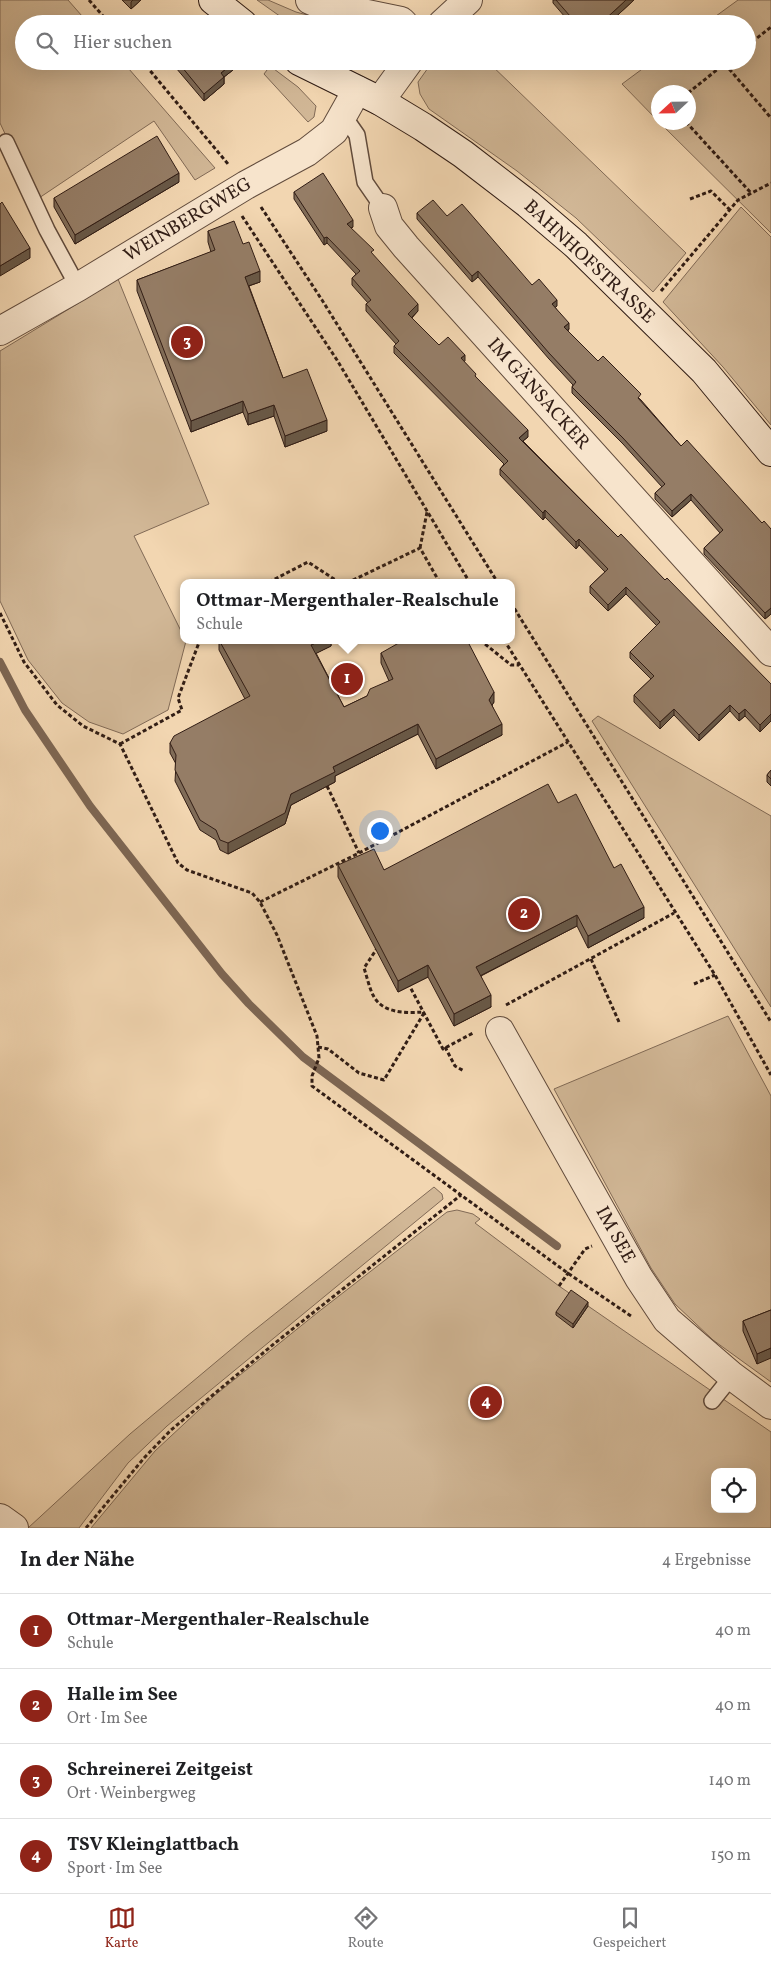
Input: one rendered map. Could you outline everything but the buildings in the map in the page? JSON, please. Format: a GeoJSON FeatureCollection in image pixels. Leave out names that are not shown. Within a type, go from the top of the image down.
{"type":"FeatureCollection","features":[{"type":"Feature","properties":{"kind":"street"},"geometry":{"type":"LineString","coordinates":[[214,0],[232,15]]}},
{"type":"Feature","properties":{"kind":"street"},"geometry":{"type":"LineString","coordinates":[[310,0],[319,4],[372,15]]}},
{"type":"Feature","properties":{"kind":"street"},"geometry":{"type":"LineString","coordinates":[[452,15],[468,0]]}},
{"type":"Feature","properties":{"kind":"street","name":"BAHNHOFSTRASSE"},"geometry":{"type":"LineString","coordinates":[[317,70],[423,127],[528,204],[576,244],[704,372],[771,452]]}},
{"type":"Feature","properties":{"kind":"street","name":"WEINBERGWEG"},"geometry":{"type":"LineString","coordinates":[[0,331],[78,287],[237,190],[307,152],[334,131],[343,115],[398,70]]}},
{"type":"Feature","properties":{"kind":"street","name":"IM GÄNSACKER"},"geometry":{"type":"LineString","coordinates":[[383,208],[389,226],[406,248],[771,652]]}},
{"type":"Feature","properties":{"kind":"street","name":"IM SEE"},"geometry":{"type":"LineString","coordinates":[[498,1026],[639,1278],[667,1320],[732,1376],[771,1405]]}},
{"type":"Feature","properties":{"kind":"street"},"geometry":{"type":"LineString","coordinates":[[0,1518],[14,1528]]}},
{"type":"Feature","properties":{"kind":"lane","name":"IM GÄNSACKER"},"geometry":{"type":"LineString","coordinates":[[343,115],[357,135],[365,182],[383,208]]}},
{"type":"Feature","properties":{"kind":"lane"},"geometry":{"type":"LineString","coordinates":[[6,142],[47,230],[78,287]]}},
{"type":"Feature","properties":{"kind":"lane"},"geometry":{"type":"LineString","coordinates":[[712,1401],[732,1376]]}},
{"type":"Feature","properties":{"kind":"path"},"geometry":{"type":"LineString","coordinates":[[89,0],[102,15]]}},
{"type":"Feature","properties":{"kind":"path"},"geometry":{"type":"LineString","coordinates":[[756,39],[771,27]]}},
{"type":"Feature","properties":{"kind":"path"},"geometry":{"type":"LineString","coordinates":[[149,70],[237,190],[322,300],[496,579]]}},
{"type":"Feature","properties":{"kind":"path"},"geometry":{"type":"LineString","coordinates":[[696,87],[717,70]]}},
{"type":"Feature","properties":{"kind":"path"},"geometry":{"type":"LineString","coordinates":[[733,70],[771,118]]}},
{"type":"Feature","properties":{"kind":"path"},"geometry":{"type":"LineString","coordinates":[[693,130],[751,192]]}},
{"type":"Feature","properties":{"kind":"path"},"geometry":{"type":"LineString","coordinates":[[657,296],[738,200],[771,182]]}},
{"type":"Feature","properties":{"kind":"path"},"geometry":{"type":"LineString","coordinates":[[237,190],[468,579]]}},
{"type":"Feature","properties":{"kind":"path"},"geometry":{"type":"LineString","coordinates":[[690,198],[712,191],[729,209]]}},
{"type":"Feature","properties":{"kind":"path"},"geometry":{"type":"LineString","coordinates":[[428,512],[420,548],[438,579]]}},
{"type":"Feature","properties":{"kind":"path"},"geometry":{"type":"LineString","coordinates":[[355,579],[420,548]]}},
{"type":"Feature","properties":{"kind":"path"},"geometry":{"type":"LineString","coordinates":[[275,579],[308,562],[334,579]]}},
{"type":"Feature","properties":{"kind":"path"},"geometry":{"type":"LineString","coordinates":[[515,609],[771,1022]]}},
{"type":"Feature","properties":{"kind":"path"},"geometry":{"type":"LineString","coordinates":[[0,613],[24,662],[57,704],[83,726],[120,744],[178,864],[186,870],[252,892],[260,902],[277,935],[317,1036],[318,1058],[312,1076],[312,1086],[569,1274],[631,1316],[655,1329],[667,1320]]}},
{"type":"Feature","properties":{"kind":"path"},"geometry":{"type":"LineString","coordinates":[[120,744],[182,710],[178,698],[198,644]]}},
{"type":"Feature","properties":{"kind":"path"},"geometry":{"type":"LineString","coordinates":[[485,644],[511,665],[519,665]]}},
{"type":"Feature","properties":{"kind":"path"},"geometry":{"type":"LineString","coordinates":[[506,644],[674,913],[715,975],[771,1075]]}},
{"type":"Feature","properties":{"kind":"path"},"geometry":{"type":"LineString","coordinates":[[260,902],[359,853],[568,742]]}},
{"type":"Feature","properties":{"kind":"path"},"geometry":{"type":"LineString","coordinates":[[327,786],[359,853]]}},
{"type":"Feature","properties":{"kind":"path"},"geometry":{"type":"LineString","coordinates":[[341,862],[346,870]]}},
{"type":"Feature","properties":{"kind":"path"},"geometry":{"type":"LineString","coordinates":[[406,980],[425,1012],[443,1049],[498,1026],[503,1018],[498,1010],[674,913]]}},
{"type":"Feature","properties":{"kind":"path"},"geometry":{"type":"LineString","coordinates":[[379,946],[364,968],[374,997],[385,1007],[402,1013],[425,1012]]}},
{"type":"Feature","properties":{"kind":"path"},"geometry":{"type":"LineString","coordinates":[[592,959],[619,1022]]}},
{"type":"Feature","properties":{"kind":"path"},"geometry":{"type":"LineString","coordinates":[[694,984],[715,975]]}},
{"type":"Feature","properties":{"kind":"path"},"geometry":{"type":"LineString","coordinates":[[318,1047],[328,1049],[359,1073],[384,1080],[425,1012]]}},
{"type":"Feature","properties":{"kind":"path"},"geometry":{"type":"LineString","coordinates":[[445,1047],[455,1066],[464,1071]]}},
{"type":"Feature","properties":{"kind":"path"},"geometry":{"type":"LineString","coordinates":[[86,1528],[144,1458],[171,1430],[275,1343],[460,1195]]}},
{"type":"Feature","properties":{"kind":"path"},"geometry":{"type":"LineString","coordinates":[[559,1286],[585,1249],[614,1234]]}},
{"type":"Feature","properties":{"kind":"shaded area"},"geometry":{"type":"Polygon","coordinates":[[[0,0],[68,0],[81,15],[15,15],[15,70],[130,70],[215,168],[195,180],[154,121],[36,200],[0,123],[0,0]]]}},
{"type":"Feature","properties":{"kind":"shaded area"},"geometry":{"type":"Polygon","coordinates":[[[257,0],[268,0],[307,15],[278,15],[257,0]]]}},
{"type":"Feature","properties":{"kind":"shaded area"},"geometry":{"type":"Polygon","coordinates":[[[738,0],[771,0],[771,233],[667,130],[696,130],[696,85],[651,85],[651,114],[622,84],[641,70],[756,70],[756,15],[717,15],[738,0]]]}},
{"type":"Feature","properties":{"kind":"shaded area"},"geometry":{"type":"Polygon","coordinates":[[[267,70],[275,70],[298,87],[316,106],[314,117],[308,122],[264,74],[267,70]]]}},
{"type":"Feature","properties":{"kind":"shaded area"},"geometry":{"type":"Polygon","coordinates":[[[427,70],[496,70],[686,253],[653,292],[576,218],[517,171],[429,109],[420,94],[418,82],[427,70]]]}},
{"type":"Feature","properties":{"kind":"shaded area"},"geometry":{"type":"Polygon","coordinates":[[[741,207],[771,237],[771,425],[723,367],[663,302],[741,207]]]}},
{"type":"Feature","properties":{"kind":"shaded area"},"geometry":{"type":"Polygon","coordinates":[[[118,279],[209,504],[134,536],[180,629],[180,644],[185,644],[168,710],[123,734],[89,722],[62,703],[28,660],[0,601],[0,351],[118,279]]]}},
{"type":"Feature","properties":{"kind":"shaded area"},"geometry":{"type":"Polygon","coordinates":[[[598,716],[771,816],[771,1007],[592,721],[598,716]]]}},
{"type":"Feature","properties":{"kind":"shaded area"},"geometry":{"type":"Polygon","coordinates":[[[728,1016],[771,1096],[771,1382],[713,1340],[675,1304],[651,1268],[554,1089],[728,1016]]]}},
{"type":"Feature","properties":{"kind":"shaded area"},"geometry":{"type":"Polygon","coordinates":[[[434,1187],[442,1194],[443,1199],[167,1426],[128,1463],[79,1528],[28,1528],[130,1434],[247,1336],[434,1187]]]}},
{"type":"Feature","properties":{"kind":"shaded area"},"geometry":{"type":"Polygon","coordinates":[[[457,1210],[473,1214],[480,1219],[475,1223],[559,1286],[771,1432],[771,1528],[91,1528],[155,1451],[214,1396],[447,1212],[457,1210]]]}},
{"type":"Feature","properties":{"kind":"waterway"},"geometry":{"type":"LineString","coordinates":[[0,662],[25,710],[90,806],[222,974],[249,1004],[303,1057],[557,1246]]}},
{"type":"Feature","properties":{"kind":"place","name":"Schreinerei Zeitgeist"},"geometry":{"type":"Point","coordinates":[187,342]}},
{"type":"Feature","properties":{"kind":"place","name":"Ottmar-Mergenthaler-Realschule"},"geometry":{"type":"Point","coordinates":[347,679]}},
{"type":"Feature","properties":{"kind":"place","name":"Halle im See"},"geometry":{"type":"Point","coordinates":[524,914]}},
{"type":"Feature","properties":{"kind":"place","name":"TSV Kleinglattbach"},"geometry":{"type":"Point","coordinates":[486,1402]}}]}
